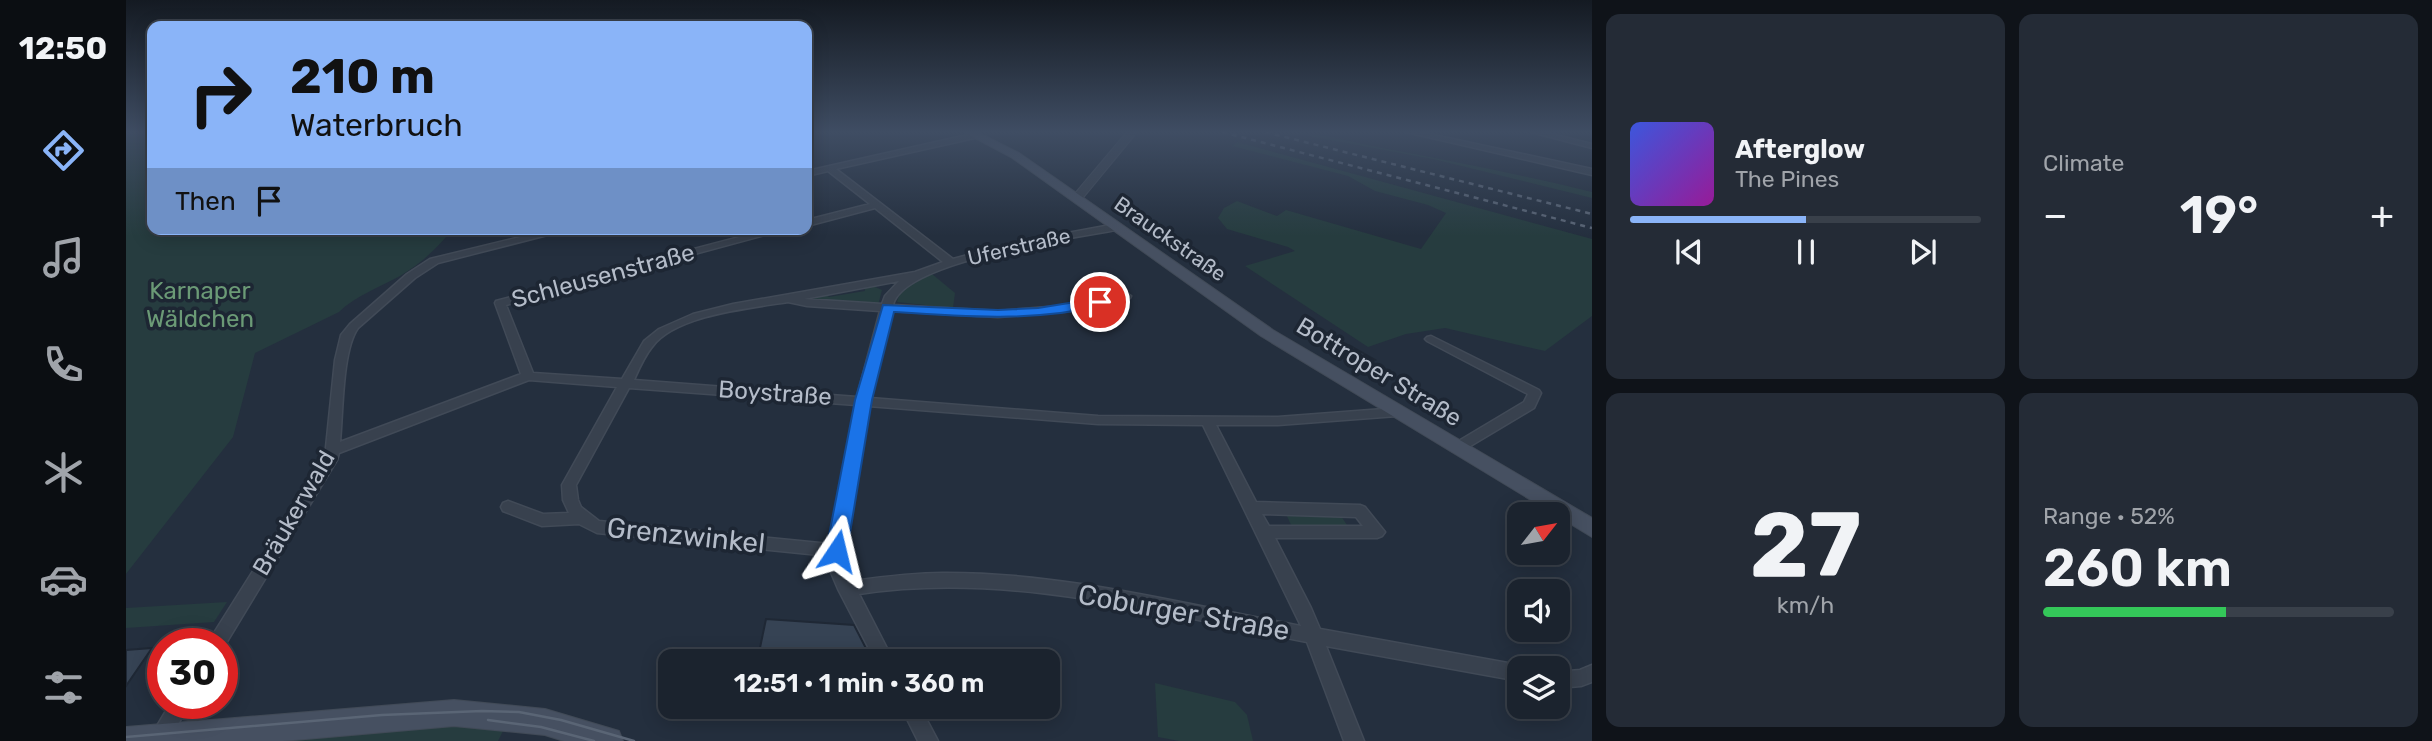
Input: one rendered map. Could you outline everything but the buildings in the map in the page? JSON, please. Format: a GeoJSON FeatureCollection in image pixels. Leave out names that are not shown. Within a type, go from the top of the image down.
{"type":"FeatureCollection","features":[{"type":"Feature","properties":{"kind":"main road","name":"Brauckstraße"},"geometry":{"type":"LineString","coordinates":[[1032,167],[1275,338]]}},
{"type":"Feature","properties":{"kind":"main road","name":"Bottroper Straße"},"geometry":{"type":"LineString","coordinates":[[1275,338],[1592,529]]}},
{"type":"Feature","properties":{"kind":"main road"},"geometry":{"type":"LineString","coordinates":[[126,741],[411,715],[475,714],[545,722],[609,741]]}},
{"type":"Feature","properties":{"kind":"street"},"geometry":{"type":"LineString","coordinates":[[812,172],[835,167]]}},
{"type":"Feature","properties":{"kind":"street"},"geometry":{"type":"LineString","coordinates":[[1077,198],[1103,167]]}},
{"type":"Feature","properties":{"kind":"street"},"geometry":{"type":"LineString","coordinates":[[1567,167],[1592,172]]}},
{"type":"Feature","properties":{"kind":"street","name":"Uferstraße"},"geometry":{"type":"LineString","coordinates":[[829,168],[951,263],[1008,247],[1116,226]]}},
{"type":"Feature","properties":{"kind":"street"},"geometry":{"type":"LineString","coordinates":[[812,222],[877,205]]}},
{"type":"Feature","properties":{"kind":"street","name":"Bräukerwald"},"geometry":{"type":"LineString","coordinates":[[226,628],[334,450],[341,360],[347,335],[411,276],[434,261],[528,235]]}},
{"type":"Feature","properties":{"kind":"street","name":"Schleusenstraße"},"geometry":{"type":"LineString","coordinates":[[528,376],[500,303],[759,235]]}},
{"type":"Feature","properties":{"kind":"street","name":"Grenzwinkel"},"geometry":{"type":"LineString","coordinates":[[579,518],[572,506],[569,485],[648,344],[661,332],[702,314],[914,275],[951,263]]}},
{"type":"Feature","properties":{"kind":"street"},"geometry":{"type":"LineString","coordinates":[[878,649],[837,568],[837,551],[863,400],[889,298],[897,286],[914,275]]}},
{"type":"Feature","properties":{"kind":"street"},"geometry":{"type":"LineString","coordinates":[[788,299],[807,303],[998,314],[1038,313],[1074,308],[1126,296]]}},
{"type":"Feature","properties":{"kind":"street","name":"Bottroper Straße"},"geometry":{"type":"LineString","coordinates":[[1432,339],[1535,393],[1529,405],[1457,448]]}},
{"type":"Feature","properties":{"kind":"street","name":"Boystraße"},"geometry":{"type":"LineString","coordinates":[[334,450],[528,376],[1072,418],[1278,421],[1397,412]]}},
{"type":"Feature","properties":{"kind":"street"},"geometry":{"type":"LineString","coordinates":[[1208,422],[1315,636],[1354,741]]}},
{"type":"Feature","properties":{"kind":"street","name":"Grenzwinkel"},"geometry":{"type":"LineString","coordinates":[[508,507],[542,520],[579,518],[597,527],[614,530],[837,551]]}},
{"type":"Feature","properties":{"kind":"street"},"geometry":{"type":"LineString","coordinates":[[1251,508],[1360,511],[1377,532],[1264,532]]}},
{"type":"Feature","properties":{"kind":"street","name":"Coburger Straße"},"geometry":{"type":"LineString","coordinates":[[846,589],[874,583],[958,581],[1029,585],[1107,596],[1507,671]]}},
{"type":"Feature","properties":{"kind":"street"},"geometry":{"type":"LineString","coordinates":[[1570,679],[1592,673]]}},
{"type":"Feature","properties":{"kind":"street"},"geometry":{"type":"LineString","coordinates":[[160,737],[171,719]]}},
{"type":"Feature","properties":{"kind":"street"},"geometry":{"type":"LineString","coordinates":[[916,719],[928,741]]}},
{"type":"Feature","properties":{"kind":"green space","name":"Karnaper Wäldchen"},"geometry":{"type":"Polygon","coordinates":[[[126,167],[147,167],[147,235],[448,235],[429,255],[400,276],[360,296],[339,312],[255,353],[233,437],[126,574],[126,167]]]}},
{"type":"Feature","properties":{"kind":"green space"},"geometry":{"type":"Polygon","coordinates":[[[1312,167],[1327,167],[1592,239],[1592,316],[1545,351],[1445,328],[1406,334],[1368,347],[1245,266],[1295,251],[1227,229],[1218,218],[1224,208],[1237,201],[1277,216],[1286,210],[1421,249],[1446,213],[1428,205],[1375,191],[1348,176],[1312,167]]]}},
{"type":"Feature","properties":{"kind":"green space"},"geometry":{"type":"Polygon","coordinates":[[[1464,167],[1477,167],[1592,192],[1592,198],[1464,167]]]}},
{"type":"Feature","properties":{"kind":"green space"},"geometry":{"type":"Polygon","coordinates":[[[932,274],[955,293],[953,308],[897,302],[906,288],[932,274]]]}},
{"type":"Feature","properties":{"kind":"green space"},"geometry":{"type":"Polygon","coordinates":[[[873,286],[882,290],[878,305],[810,300],[826,294],[829,297],[865,291],[864,287],[873,286]]]}},
{"type":"Feature","properties":{"kind":"green space"},"geometry":{"type":"Polygon","coordinates":[[[1286,514],[1341,516],[1349,528],[1292,527],[1286,514]]]}},
{"type":"Feature","properties":{"kind":"green space"},"geometry":{"type":"Polygon","coordinates":[[[227,602],[214,622],[126,628],[126,608],[227,602]]]}},
{"type":"Feature","properties":{"kind":"green space"},"geometry":{"type":"Polygon","coordinates":[[[1155,683],[1235,702],[1247,715],[1253,741],[1179,741],[1158,737],[1155,683]]]}},
{"type":"Feature","properties":{"kind":"green space"},"geometry":{"type":"Polygon","coordinates":[[[510,717],[498,741],[223,741],[510,717]]]}},
{"type":"Feature","properties":{"kind":"tram line"},"geometry":{"type":"LineString","coordinates":[[126,737],[382,715],[482,711],[519,712],[561,720],[634,741]]}},
{"type":"Feature","properties":{"kind":"tram line"},"geometry":{"type":"LineString","coordinates":[[488,720],[541,727],[594,741]]}},
{"type":"Feature","properties":{"kind":"railway"},"geometry":{"type":"LineString","coordinates":[[1355,167],[1592,228]]}},
{"type":"Feature","properties":{"kind":"railway"},"geometry":{"type":"LineString","coordinates":[[1403,167],[1592,214]]}},
{"type":"Feature","properties":{"kind":"route"},"geometry":{"type":"LineString","coordinates":[[837,551],[863,400],[888,308],[998,314],[1038,313],[1100,302]]}}]}
